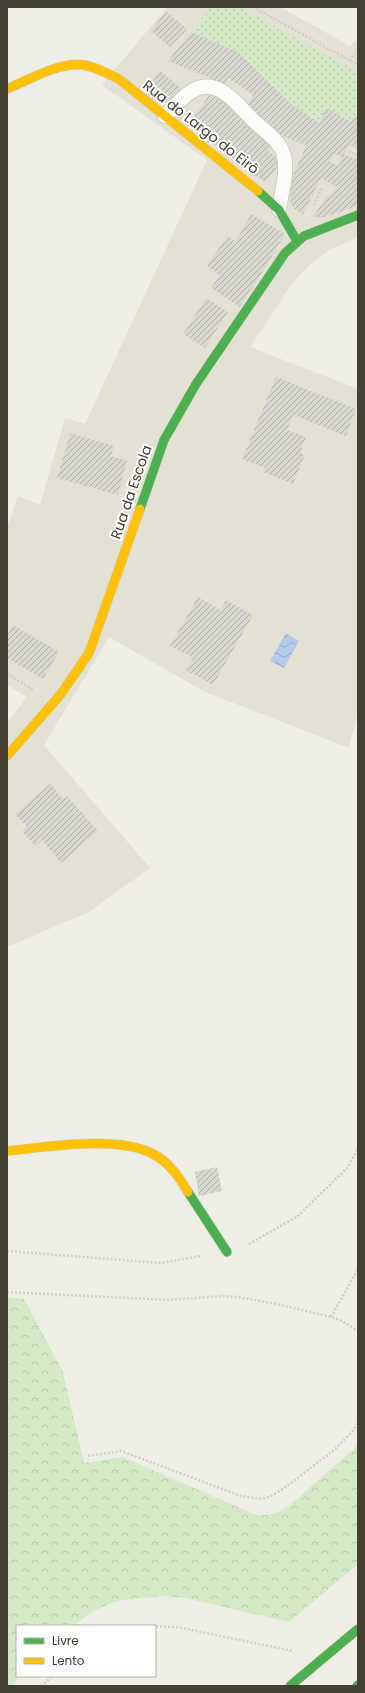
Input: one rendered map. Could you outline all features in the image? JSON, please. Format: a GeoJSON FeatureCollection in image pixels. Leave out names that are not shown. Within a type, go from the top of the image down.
{"type":"FeatureCollection","features":[{"type":"Feature","properties":{"kind":"main road","name":"Rua do Largo do Eirô"},"geometry":{"type":"LineString","coordinates":[[7,89],[66,65],[84,65],[119,79],[266,197],[279,210],[297,241]]}},
{"type":"Feature","properties":{"kind":"main road","name":"Rua da Escola"},"geometry":{"type":"LineString","coordinates":[[7,756],[55,703],[77,673],[89,653],[167,434],[196,384],[285,253],[297,241],[312,232],[358,215]]}},
{"type":"Feature","properties":{"kind":"main road"},"geometry":{"type":"LineString","coordinates":[[7,1151],[106,1144],[134,1147],[146,1151],[167,1162],[227,1252]]}},
{"type":"Feature","properties":{"kind":"main road"},"geometry":{"type":"LineString","coordinates":[[290,1686],[358,1629]]}},
{"type":"Feature","properties":{"kind":"lane"},"geometry":{"type":"LineString","coordinates":[[165,116],[192,91],[202,87],[221,89],[278,144],[284,153],[286,177],[279,210]]}},
{"type":"Feature","properties":{"kind":"path"},"geometry":{"type":"LineString","coordinates":[[253,7],[358,65]]}},
{"type":"Feature","properties":{"kind":"path"},"geometry":{"type":"LineString","coordinates":[[350,61],[358,48]]}},
{"type":"Feature","properties":{"kind":"path"},"geometry":{"type":"LineString","coordinates":[[349,151],[358,156]]}},
{"type":"Feature","properties":{"kind":"path"},"geometry":{"type":"LineString","coordinates":[[7,674],[55,703]]}},
{"type":"Feature","properties":{"kind":"path"},"geometry":{"type":"LineString","coordinates":[[331,1317],[358,1269]]}},
{"type":"Feature","properties":{"kind":"path"},"geometry":{"type":"LineString","coordinates":[[7,1292],[168,1300],[223,1296],[237,1297],[278,1304],[331,1317],[342,1321],[358,1331]]}},
{"type":"Feature","properties":{"kind":"path"},"geometry":{"type":"LineString","coordinates":[[88,1456],[121,1450],[241,1496],[262,1500],[283,1489],[334,1450],[352,1432],[358,1423]]}},
{"type":"Feature","properties":{"kind":"path"},"geometry":{"type":"LineString","coordinates":[[156,1626],[177,1627],[299,1652]]}},
{"type":"Feature","properties":{"kind":"path"},"geometry":{"type":"LineString","coordinates":[[41,1686],[52,1677]]}},
{"type":"Feature","properties":{"kind":"shaded area"},"geometry":{"type":"Polygon","coordinates":[[[167,7],[280,7],[350,46],[358,38],[358,237],[331,249],[310,264],[291,285],[250,347],[358,389],[358,711],[349,748],[205,692],[109,637],[44,745],[150,868],[89,912],[7,947],[7,723],[27,697],[7,685],[7,528],[18,496],[40,505],[65,418],[85,424],[207,160],[102,85],[167,7]]]}},
{"type":"Feature","properties":{"kind":"green space"},"geometry":{"type":"Polygon","coordinates":[[[211,7],[239,7],[358,72],[357,118],[354,116],[351,122],[327,108],[319,123],[290,103],[238,52],[191,32],[211,7]]]}},
{"type":"Feature","properties":{"kind":"green space"},"geometry":{"type":"Polygon","coordinates":[[[7,1297],[24,1299],[63,1372],[84,1463],[123,1457],[254,1514],[269,1515],[290,1505],[358,1445],[358,1564],[289,1622],[185,1598],[162,1596],[122,1600],[92,1612],[74,1625],[16,1625],[16,1677],[19,1677],[12,1686],[7,1686],[7,1297]]]}},
{"type":"Feature","properties":{"kind":"water"},"geometry":{"type":"Polygon","coordinates":[[[286,633],[299,641],[284,668],[270,661],[286,633]]]}},
{"type":"Feature","properties":{"kind":"building"},"geometry":{"type":"Polygon","coordinates":[[[166,11],[187,29],[170,47],[151,31],[166,11]]]}},
{"type":"Feature","properties":{"kind":"building"},"geometry":{"type":"Polygon","coordinates":[[[191,32],[238,52],[290,103],[319,123],[327,108],[351,122],[354,116],[358,118],[358,149],[349,145],[344,154],[358,160],[358,206],[325,217],[313,217],[325,198],[338,188],[321,178],[303,214],[296,210],[291,204],[289,189],[294,173],[306,146],[266,128],[247,107],[253,95],[228,78],[224,86],[213,81],[213,79],[168,61],[191,32]],[[334,153],[329,161],[338,166],[342,157],[334,153]]]}},
{"type":"Feature","properties":{"kind":"building"},"geometry":{"type":"Polygon","coordinates":[[[160,71],[181,88],[171,107],[146,89],[160,71]]]}},
{"type":"Feature","properties":{"kind":"building"},"geometry":{"type":"Polygon","coordinates":[[[213,90],[240,110],[236,115],[273,145],[268,151],[281,162],[265,182],[188,124],[213,90]]]}},
{"type":"Feature","properties":{"kind":"building"},"geometry":{"type":"Polygon","coordinates":[[[251,214],[285,234],[240,307],[211,288],[220,275],[207,266],[227,236],[236,241],[251,214]]]}},
{"type":"Feature","properties":{"kind":"building"},"geometry":{"type":"Polygon","coordinates":[[[206,298],[228,312],[205,348],[183,334],[206,298]]]}},
{"type":"Feature","properties":{"kind":"building"},"geometry":{"type":"Polygon","coordinates":[[[276,377],[356,409],[346,436],[293,415],[287,430],[306,437],[300,453],[305,455],[293,484],[263,472],[265,468],[242,459],[276,377]]]}},
{"type":"Feature","properties":{"kind":"building"},"geometry":{"type":"Polygon","coordinates":[[[70,433],[114,446],[111,456],[127,461],[118,495],[57,478],[70,433]]]}},
{"type":"Feature","properties":{"kind":"building"},"geometry":{"type":"Polygon","coordinates":[[[198,597],[221,610],[226,600],[253,615],[213,685],[186,670],[193,658],[170,646],[198,597]]]}},
{"type":"Feature","properties":{"kind":"building"},"geometry":{"type":"Polygon","coordinates":[[[13,625],[59,652],[43,679],[7,658],[7,636],[13,625]]]}},
{"type":"Feature","properties":{"kind":"building"},"geometry":{"type":"Polygon","coordinates":[[[50,784],[63,799],[67,796],[98,831],[61,863],[42,840],[35,846],[22,831],[27,827],[15,814],[50,784]]]}},
{"type":"Feature","properties":{"kind":"building"},"geometry":{"type":"Polygon","coordinates":[[[217,1167],[222,1191],[199,1196],[195,1172],[217,1167]]]}},
{"type":"Feature","properties":{"kind":"traffic: fast"},"geometry":{"type":"LineString","coordinates":[[258,191],[279,210],[297,241]]}},
{"type":"Feature","properties":{"kind":"traffic: fast"},"geometry":{"type":"LineString","coordinates":[[140,509],[164,440],[196,384],[285,253],[304,236],[358,215]]}},
{"type":"Feature","properties":{"kind":"traffic: fast"},"geometry":{"type":"LineString","coordinates":[[188,1192],[227,1252]]}},
{"type":"Feature","properties":{"kind":"traffic: fast"},"geometry":{"type":"LineString","coordinates":[[290,1686],[358,1629]]}},
{"type":"Feature","properties":{"kind":"traffic: slow"},"geometry":{"type":"LineString","coordinates":[[7,89],[55,68],[84,65],[97,69],[119,79],[258,191]]}},
{"type":"Feature","properties":{"kind":"traffic: slow"},"geometry":{"type":"LineString","coordinates":[[7,756],[61,694],[89,653],[140,509]]}},
{"type":"Feature","properties":{"kind":"traffic: slow"},"geometry":{"type":"LineString","coordinates":[[7,1151],[82,1144],[121,1145],[138,1148],[153,1154],[164,1161],[177,1175],[188,1192]]}}]}
